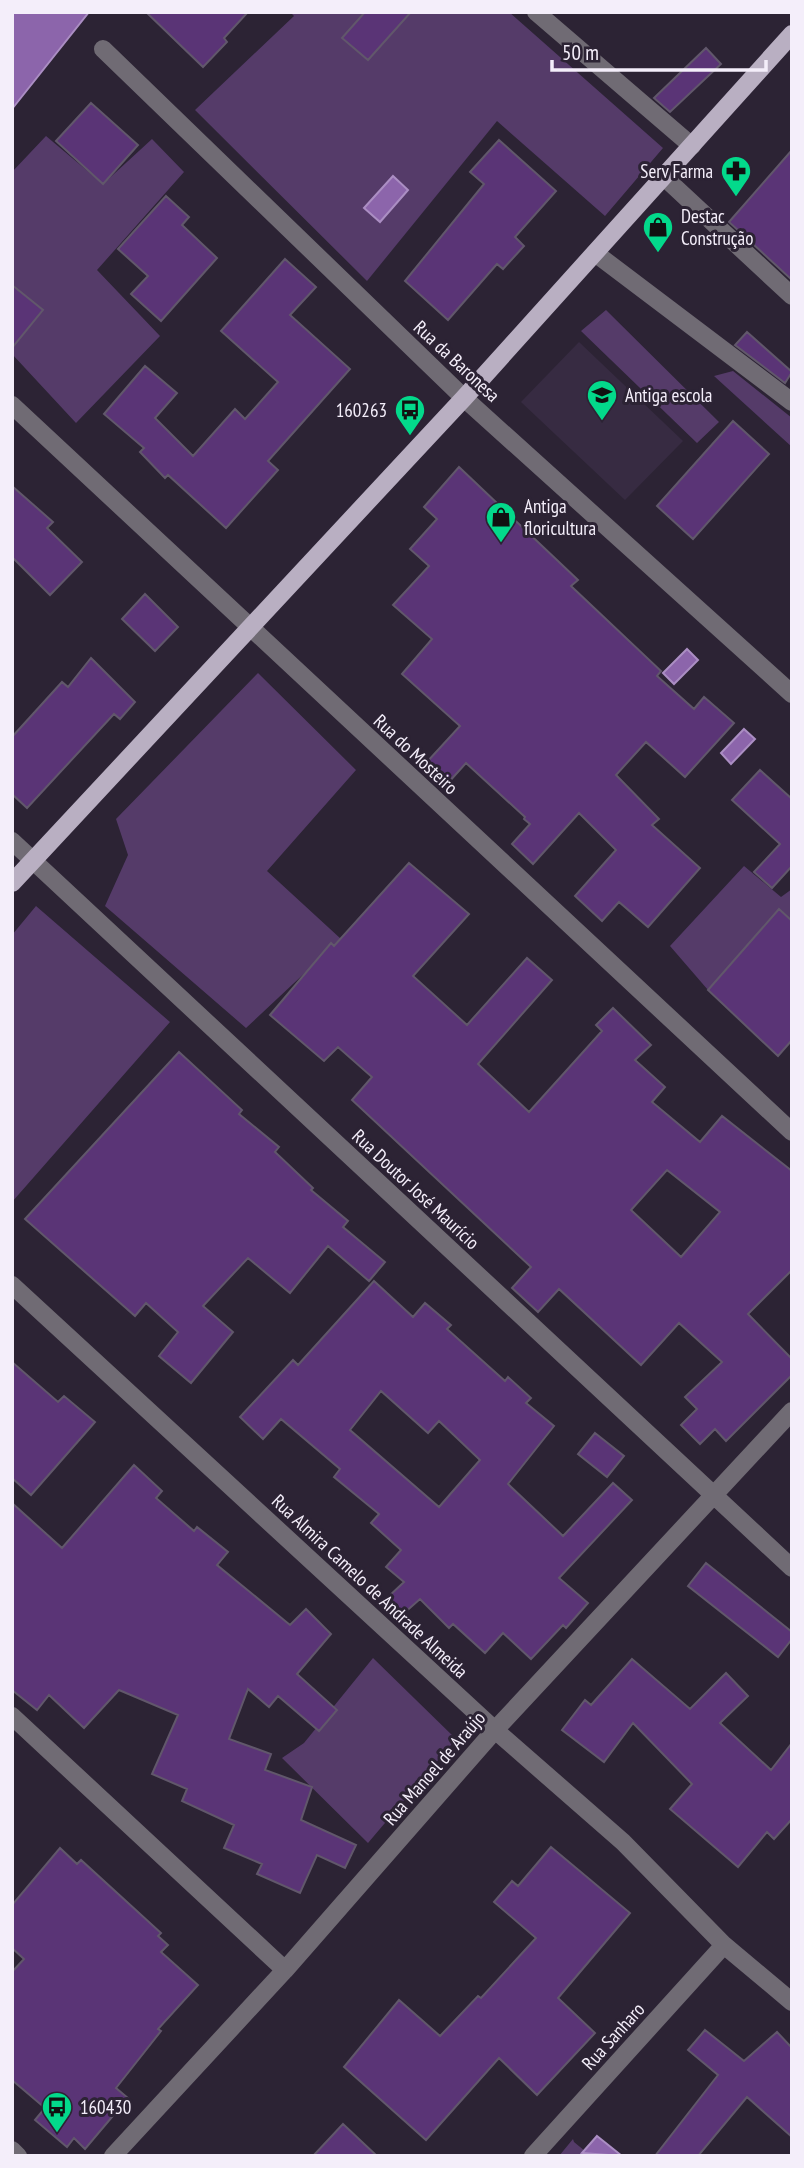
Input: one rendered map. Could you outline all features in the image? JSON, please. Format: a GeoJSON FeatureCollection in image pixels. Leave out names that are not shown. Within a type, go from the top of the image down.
{"type":"FeatureCollection","features":[{"type":"Feature","properties":{"kind":"main road"},"geometry":{"type":"LineString","coordinates":[[12,883],[464,398],[792,34]]}},
{"type":"Feature","properties":{"kind":"street"},"geometry":{"type":"LineString","coordinates":[[536,12],[692,146]]}},
{"type":"Feature","properties":{"kind":"street","name":"Rua da Baronesa"},"geometry":{"type":"LineString","coordinates":[[103,49],[464,398],[792,694]]}},
{"type":"Feature","properties":{"kind":"street"},"geometry":{"type":"LineString","coordinates":[[664,177],[792,296]]}},
{"type":"Feature","properties":{"kind":"street"},"geometry":{"type":"LineString","coordinates":[[596,253],[792,402]]}},
{"type":"Feature","properties":{"kind":"street","name":"Rua do Mosteiro"},"geometry":{"type":"LineString","coordinates":[[12,405],[792,1132]]}},
{"type":"Feature","properties":{"kind":"street","name":"Rua Doutor José Maurício"},"geometry":{"type":"LineString","coordinates":[[12,841],[792,1568]]}},
{"type":"Feature","properties":{"kind":"street","name":"Rua Almira Camelo de Andrade Almeida"},"geometry":{"type":"LineString","coordinates":[[12,1286],[495,1730],[623,1842],[724,1945],[792,2001]]}},
{"type":"Feature","properties":{"kind":"street","name":"Rua Manoel de Araújo"},"geometry":{"type":"LineString","coordinates":[[113,2156],[285,1970],[495,1730],[792,1411]]}},
{"type":"Feature","properties":{"kind":"street"},"geometry":{"type":"LineString","coordinates":[[12,1716],[285,1970]]}},
{"type":"Feature","properties":{"kind":"street","name":"Rua Sanharo"},"geometry":{"type":"LineString","coordinates":[[533,2156],[724,1945]]}},
{"type":"Feature","properties":{"kind":"street"},"geometry":{"type":"LineString","coordinates":[[12,2150],[18,2156]]}},
{"type":"Feature","properties":{"kind":"shaded area"},"geometry":{"type":"Polygon","coordinates":[[[12,12],[89,12],[12,109],[12,12]]]}},
{"type":"Feature","properties":{"kind":"shaded area"},"geometry":{"type":"Polygon","coordinates":[[[290,12],[509,12],[663,148],[605,216],[497,121],[367,281],[195,110],[294,16],[290,12]]]}},
{"type":"Feature","properties":{"kind":"shaded area"},"geometry":{"type":"Polygon","coordinates":[[[46,136],[103,184],[152,139],[184,172],[97,270],[160,336],[76,423],[12,354],[12,348],[42,310],[12,285],[12,172],[46,136]]]}},
{"type":"Feature","properties":{"kind":"shaded area"},"geometry":{"type":"Polygon","coordinates":[[[393,176],[408,190],[380,222],[364,208],[393,176]]]}},
{"type":"Feature","properties":{"kind":"shaded area"},"geometry":{"type":"Polygon","coordinates":[[[606,310],[719,422],[697,443],[581,331],[606,310]]]}},
{"type":"Feature","properties":{"kind":"shaded area","name":"Antiga escola"},"geometry":{"type":"Polygon","coordinates":[[[579,342],[683,441],[625,500],[521,402],[579,342]]]}},
{"type":"Feature","properties":{"kind":"shaded area"},"geometry":{"type":"Polygon","coordinates":[[[733,371],[792,418],[792,447],[714,376],[733,371]]]}},
{"type":"Feature","properties":{"kind":"shaded area"},"geometry":{"type":"Polygon","coordinates":[[[687,649],[698,660],[674,684],[663,673],[687,649]]]}},
{"type":"Feature","properties":{"kind":"shaded area"},"geometry":{"type":"Polygon","coordinates":[[[258,673],[356,770],[267,871],[341,939],[246,1028],[105,906],[128,855],[116,819],[258,673]]]}},
{"type":"Feature","properties":{"kind":"shaded area"},"geometry":{"type":"Polygon","coordinates":[[[744,729],[755,739],[731,764],[721,753],[744,729]]]}},
{"type":"Feature","properties":{"kind":"shaded area"},"geometry":{"type":"Polygon","coordinates":[[[744,866],[781,897],[792,889],[792,921],[779,910],[708,990],[670,946],[744,866]]]}},
{"type":"Feature","properties":{"kind":"shaded area"},"geometry":{"type":"Polygon","coordinates":[[[36,906],[170,1022],[12,1202],[12,935],[36,906]]]}},
{"type":"Feature","properties":{"kind":"shaded area"},"geometry":{"type":"Polygon","coordinates":[[[373,1658],[456,1739],[368,1843],[282,1758],[304,1743],[373,1658]]]}},
{"type":"Feature","properties":{"kind":"shaded area"},"geometry":{"type":"Polygon","coordinates":[[[597,2136],[622,2156],[582,2153],[597,2136]]]}},
{"type":"Feature","properties":{"kind":"shaded area"},"geometry":{"type":"Polygon","coordinates":[[[573,2139],[574,2142],[591,2156],[559,2156],[573,2139]]]}},
{"type":"Feature","properties":{"kind":"building"},"geometry":{"type":"Polygon","coordinates":[[[146,12],[248,12],[224,38],[227,42],[203,67],[146,12]]]}},
{"type":"Feature","properties":{"kind":"building"},"geometry":{"type":"Polygon","coordinates":[[[365,12],[411,12],[368,60],[342,38],[365,12]]]}},
{"type":"Feature","properties":{"kind":"building"},"geometry":{"type":"Polygon","coordinates":[[[706,48],[721,64],[670,112],[654,98],[706,48]]]}},
{"type":"Feature","properties":{"kind":"building"},"geometry":{"type":"Polygon","coordinates":[[[91,103],[138,145],[103,184],[56,141],[91,103]]]}},
{"type":"Feature","properties":{"kind":"building"},"geometry":{"type":"Polygon","coordinates":[[[499,140],[556,191],[515,237],[524,246],[503,269],[497,264],[448,320],[405,281],[484,184],[470,172],[499,140]]]}},
{"type":"Feature","properties":{"kind":"building"},"geometry":{"type":"Polygon","coordinates":[[[792,150],[792,280],[729,222],[792,150]]]}},
{"type":"Feature","properties":{"kind":"building"},"geometry":{"type":"Polygon","coordinates":[[[166,196],[189,217],[182,225],[217,258],[161,321],[131,294],[148,276],[118,249],[166,196]]]}},
{"type":"Feature","properties":{"kind":"building"},"geometry":{"type":"Polygon","coordinates":[[[285,259],[316,287],[290,315],[350,369],[268,461],[278,470],[226,528],[168,475],[165,478],[140,452],[144,448],[104,414],[145,366],[177,393],[155,418],[193,456],[235,409],[245,419],[278,382],[221,331],[285,259]]]}},
{"type":"Feature","properties":{"kind":"building"},"geometry":{"type":"Polygon","coordinates":[[[12,285],[43,310],[12,348],[12,285]]]}},
{"type":"Feature","properties":{"kind":"building"},"geometry":{"type":"Polygon","coordinates":[[[747,332],[792,372],[785,383],[735,345],[747,332]]]}},
{"type":"Feature","properties":{"kind":"building"},"geometry":{"type":"Polygon","coordinates":[[[733,421],[769,454],[693,539],[657,506],[733,421]]]}},
{"type":"Feature","properties":{"kind":"building"},"geometry":{"type":"Polygon","coordinates":[[[459,467],[578,580],[571,586],[661,671],[657,676],[694,709],[704,697],[734,723],[685,777],[646,742],[616,775],[659,819],[652,825],[700,868],[648,927],[619,902],[602,921],[575,896],[616,850],[579,813],[533,864],[512,844],[530,824],[525,817],[466,763],[448,783],[426,763],[460,726],[402,674],[432,639],[393,605],[429,566],[410,549],[437,519],[424,507],[459,467]]]}},
{"type":"Feature","properties":{"kind":"building"},"geometry":{"type":"Polygon","coordinates":[[[12,486],[53,522],[47,528],[82,562],[50,595],[12,557],[12,486]]]}},
{"type":"Feature","properties":{"kind":"building"},"geometry":{"type":"Polygon","coordinates":[[[145,594],[178,627],[155,651],[122,619],[145,594]]]}},
{"type":"Feature","properties":{"kind":"building"},"geometry":{"type":"Polygon","coordinates":[[[91,658],[135,702],[120,719],[114,714],[27,808],[12,794],[12,737],[62,682],[68,687],[91,658]]]}},
{"type":"Feature","properties":{"kind":"building"},"geometry":{"type":"Polygon","coordinates":[[[760,770],[792,799],[792,866],[772,888],[754,872],[780,844],[732,800],[760,770]]]}},
{"type":"Feature","properties":{"kind":"building"},"geometry":{"type":"Polygon","coordinates":[[[409,863],[469,914],[413,976],[467,1025],[527,958],[552,980],[478,1064],[529,1112],[602,1031],[596,1025],[613,1008],[651,1045],[635,1060],[665,1087],[652,1102],[700,1142],[722,1116],[792,1171],[792,1270],[748,1314],[792,1359],[792,1375],[726,1441],[715,1429],[700,1444],[681,1425],[697,1409],[685,1397],[722,1362],[679,1323],[641,1365],[559,1289],[538,1312],[512,1288],[531,1267],[352,1100],[372,1077],[338,1047],[324,1061],[270,1015],[331,943],[334,946],[409,863]],[[667,1170],[631,1210],[681,1257],[720,1212],[667,1170]]]}},
{"type":"Feature","properties":{"kind":"building"},"geometry":{"type":"Polygon","coordinates":[[[779,909],[792,921],[792,1040],[778,1056],[708,990],[779,909]]]}},
{"type":"Feature","properties":{"kind":"building"},"geometry":{"type":"Polygon","coordinates":[[[179,1052],[242,1110],[239,1114],[279,1147],[275,1152],[313,1188],[311,1190],[348,1221],[343,1227],[385,1262],[369,1281],[328,1246],[290,1293],[248,1258],[203,1306],[233,1332],[191,1383],[159,1356],[178,1332],[146,1303],[135,1316],[25,1219],[179,1052]]]}},
{"type":"Feature","properties":{"kind":"building"},"geometry":{"type":"Polygon","coordinates":[[[374,1281],[413,1317],[425,1303],[451,1325],[447,1329],[505,1381],[508,1377],[531,1398],[526,1403],[554,1426],[508,1484],[563,1536],[613,1483],[632,1500],[559,1578],[588,1603],[566,1628],[563,1625],[531,1659],[503,1633],[485,1653],[453,1624],[449,1628],[420,1599],[403,1614],[388,1597],[404,1582],[386,1567],[401,1550],[371,1523],[379,1514],[334,1477],[340,1469],[281,1419],[263,1439],[240,1417],[293,1360],[298,1365],[374,1281]],[[381,1391],[350,1430],[439,1507],[480,1460],[439,1421],[428,1433],[381,1391]]]}},
{"type":"Feature","properties":{"kind":"building"},"geometry":{"type":"Polygon","coordinates":[[[12,1362],[58,1402],[64,1396],[95,1422],[31,1495],[12,1478],[12,1362]]]}},
{"type":"Feature","properties":{"kind":"building"},"geometry":{"type":"Polygon","coordinates":[[[595,1433],[624,1456],[607,1477],[578,1454],[595,1433]]]}},
{"type":"Feature","properties":{"kind":"building"},"geometry":{"type":"Polygon","coordinates":[[[134,1465],[162,1491],[156,1498],[194,1531],[197,1527],[228,1552],[217,1565],[290,1625],[306,1609],[331,1634],[297,1674],[337,1710],[319,1731],[278,1696],[269,1707],[248,1689],[229,1739],[271,1754],[265,1770],[312,1787],[301,1820],[356,1845],[345,1868],[317,1855],[300,1893],[257,1874],[262,1864],[224,1848],[234,1825],[182,1801],[187,1789],[152,1774],[178,1715],[119,1690],[84,1728],[49,1695],[37,1710],[12,1690],[12,1503],[62,1548],[134,1465]]]}},
{"type":"Feature","properties":{"kind":"building"},"geometry":{"type":"Polygon","coordinates":[[[706,1563],[792,1632],[792,1639],[778,1657],[688,1586],[706,1563]]]}},
{"type":"Feature","properties":{"kind":"building"},"geometry":{"type":"Polygon","coordinates":[[[632,1659],[690,1709],[726,1673],[748,1696],[720,1723],[771,1770],[792,1743],[792,1819],[774,1839],[767,1832],[738,1867],[670,1809],[692,1784],[633,1723],[604,1762],[562,1730],[585,1700],[591,1705],[632,1659]]]}},
{"type":"Feature","properties":{"kind":"building"},"geometry":{"type":"Polygon","coordinates":[[[551,1847],[630,1913],[558,1998],[595,2033],[537,2095],[499,2058],[426,2140],[344,2067],[399,2000],[440,2036],[478,1996],[481,1998],[536,1938],[494,1902],[512,1881],[518,1886],[551,1847]]]}},
{"type":"Feature","properties":{"kind":"building"},"geometry":{"type":"Polygon","coordinates":[[[60,1848],[77,1864],[81,1860],[161,1933],[158,1936],[168,1945],[161,1952],[198,1985],[158,2029],[161,2031],[116,2088],[128,2098],[85,2149],[74,2138],[67,2147],[35,2120],[45,2108],[12,2080],[12,1972],[24,1959],[12,1948],[12,1905],[60,1848]]]}},
{"type":"Feature","properties":{"kind":"building"},"geometry":{"type":"Polygon","coordinates":[[[705,2030],[744,2061],[777,2032],[792,2048],[792,2137],[747,2097],[698,2156],[655,2156],[718,2075],[688,2050],[705,2030]]]}},
{"type":"Feature","properties":{"kind":"building"},"geometry":{"type":"Polygon","coordinates":[[[343,2124],[377,2156],[313,2156],[343,2124]]]}},
{"type":"Feature","properties":{"kind":"place","name":"Serv Farma"},"geometry":{"type":"Point","coordinates":[736,198]}},
{"type":"Feature","properties":{"kind":"place","name":"Destac Construção"},"geometry":{"type":"Point","coordinates":[658,254]}},
{"type":"Feature","properties":{"kind":"place","name":"Antiga escola"},"geometry":{"type":"Point","coordinates":[602,422]}},
{"type":"Feature","properties":{"kind":"place","name":"160263"},"geometry":{"type":"Point","coordinates":[410,437]}},
{"type":"Feature","properties":{"kind":"place","name":"Antiga floricultura"},"geometry":{"type":"Point","coordinates":[501,544]}},
{"type":"Feature","properties":{"kind":"place","name":"160430"},"geometry":{"type":"Point","coordinates":[57,2134]}}]}
